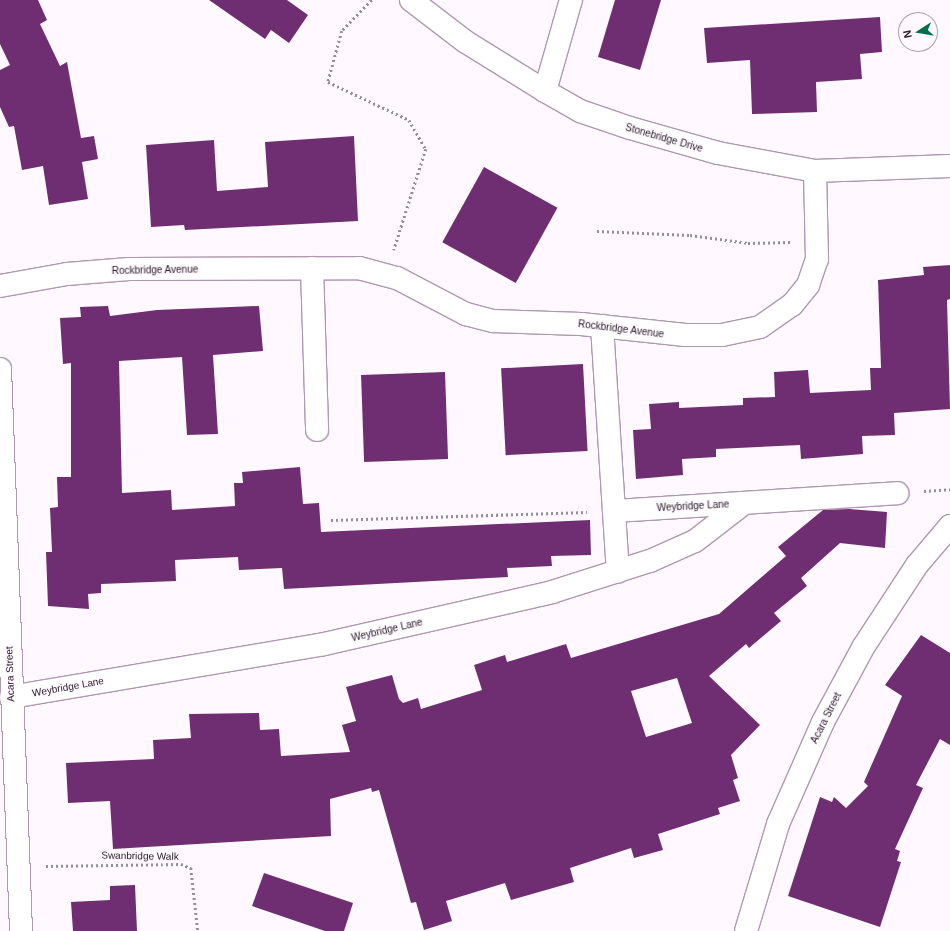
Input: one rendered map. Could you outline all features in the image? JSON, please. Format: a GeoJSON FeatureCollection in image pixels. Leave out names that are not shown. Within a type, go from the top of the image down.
{"type":"FeatureCollection","features":[{"type":"Feature","properties":{"kind":"street","name":"Stonebridge Drive"},"geometry":{"type":"LineString","coordinates":[[410,0],[466,42],[545,91],[580,111],[630,128],[718,153],[814,171],[950,166]]}},
{"type":"Feature","properties":{"kind":"street"},"geometry":{"type":"LineString","coordinates":[[545,91],[571,0]]}},
{"type":"Feature","properties":{"kind":"street","name":"Rockbridge Avenue"},"geometry":{"type":"LineString","coordinates":[[0,286],[67,274],[129,269],[359,268],[388,276],[466,314],[493,321],[602,326],[685,335],[722,335],[760,327],[792,305],[808,285],[817,259],[814,171]]}},
{"type":"Feature","properties":{"kind":"street"},"geometry":{"type":"LineString","coordinates":[[312,268],[317,430]]}},
{"type":"Feature","properties":{"kind":"street"},"geometry":{"type":"LineString","coordinates":[[602,326],[618,571]]}},
{"type":"Feature","properties":{"kind":"street","name":"Acara Street"},"geometry":{"type":"LineString","coordinates":[[0,369],[11,697],[21,931]]}},
{"type":"Feature","properties":{"kind":"street","name":"Weybridge Lane"},"geometry":{"type":"LineString","coordinates":[[614,511],[743,504],[897,493]]}},
{"type":"Feature","properties":{"kind":"street","name":"Weybridge Lane"},"geometry":{"type":"LineString","coordinates":[[11,697],[324,644],[552,592],[618,571],[695,541],[743,504]]}},
{"type":"Feature","properties":{"kind":"street","name":"Acara Street"},"geometry":{"type":"LineString","coordinates":[[746,931],[778,824],[823,722],[864,646],[913,572],[950,526]]}},
{"type":"Feature","properties":{"kind":"path"},"geometry":{"type":"LineString","coordinates":[[372,0],[342,31],[328,82],[408,120],[426,150],[396,239],[388,276]]}},
{"type":"Feature","properties":{"kind":"path"},"geometry":{"type":"LineString","coordinates":[[597,231],[690,235],[748,243],[817,241]]}},
{"type":"Feature","properties":{"kind":"path"},"geometry":{"type":"LineString","coordinates":[[331,520],[614,511]]}},
{"type":"Feature","properties":{"kind":"path","name":"Swanbridge Walk"},"geometry":{"type":"LineString","coordinates":[[48,866],[181,864],[191,868],[198,931]]}},
{"type":"Feature","properties":{"kind":"building"},"geometry":{"type":"Polygon","coordinates":[[[0,0],[38,0],[47,20],[40,24],[60,66],[67,62],[81,138],[94,136],[98,159],[82,162],[88,199],[49,205],[43,166],[22,170],[14,126],[9,127],[0,107],[0,70],[10,65],[0,44],[0,0]]]}},
{"type":"Feature","properties":{"kind":"building"},"geometry":{"type":"Polygon","coordinates":[[[209,0],[287,0],[308,15],[289,43],[271,30],[265,39],[209,0]]]}},
{"type":"Feature","properties":{"kind":"building"},"geometry":{"type":"Polygon","coordinates":[[[615,0],[661,0],[640,70],[598,57],[615,0]]]}},
{"type":"Feature","properties":{"kind":"building"},"geometry":{"type":"Polygon","coordinates":[[[880,17],[882,52],[860,54],[862,79],[816,82],[817,112],[752,114],[750,60],[707,63],[704,28],[880,17]]]}},
{"type":"Feature","properties":{"kind":"building"},"geometry":{"type":"Polygon","coordinates":[[[354,136],[358,221],[185,230],[184,225],[151,227],[146,145],[214,140],[217,191],[268,187],[265,142],[354,136]]]}},
{"type":"Feature","properties":{"kind":"building"},"geometry":{"type":"Polygon","coordinates":[[[484,167],[557,208],[516,283],[442,242],[484,167]]]}},
{"type":"Feature","properties":{"kind":"building"},"geometry":{"type":"Polygon","coordinates":[[[950,265],[950,299],[947,300],[950,409],[894,413],[895,435],[862,436],[863,454],[801,459],[800,445],[716,449],[716,457],[682,459],[683,475],[636,479],[633,430],[651,429],[649,404],[679,402],[679,408],[743,405],[743,398],[775,397],[774,372],[808,370],[810,393],[871,390],[870,368],[881,368],[878,280],[924,275],[923,267],[950,265]]]}},
{"type":"Feature","properties":{"kind":"building"},"geometry":{"type":"Polygon","coordinates":[[[108,306],[110,316],[157,310],[259,306],[263,351],[213,355],[218,434],[187,435],[182,357],[119,361],[122,493],[171,490],[172,510],[235,506],[234,483],[243,483],[242,472],[300,467],[303,504],[319,503],[321,532],[590,520],[591,555],[551,556],[552,566],[507,568],[508,577],[284,589],[282,568],[239,570],[238,557],[175,560],[176,581],[101,584],[101,593],[88,594],[89,609],[48,606],[46,552],[52,552],[50,508],[58,507],[57,477],[71,477],[71,363],[63,364],[60,318],[81,317],[80,307],[108,306]]]}},
{"type":"Feature","properties":{"kind":"building"},"geometry":{"type":"Polygon","coordinates":[[[583,364],[588,451],[506,455],[501,368],[583,364]]]}},
{"type":"Feature","properties":{"kind":"building"},"geometry":{"type":"Polygon","coordinates":[[[445,372],[448,459],[364,462],[361,375],[445,372]]]}},
{"type":"Feature","properties":{"kind":"building"},"geometry":{"type":"Polygon","coordinates":[[[849,509],[887,512],[885,548],[840,543],[801,578],[807,586],[774,613],[781,621],[749,648],[746,644],[709,676],[760,725],[731,755],[738,778],[733,780],[740,801],[718,808],[720,814],[658,834],[663,850],[634,858],[631,848],[570,868],[574,882],[511,900],[505,883],[446,901],[452,921],[424,930],[416,902],[411,903],[379,790],[372,792],[371,788],[330,799],[331,836],[113,849],[110,801],[68,803],[66,763],[154,759],[153,740],[191,738],[189,714],[259,713],[260,730],[279,729],[281,756],[350,752],[342,725],[356,721],[346,687],[392,675],[399,699],[403,703],[418,698],[421,709],[482,690],[474,665],[505,655],[507,662],[566,644],[571,658],[719,614],[786,556],[778,547],[823,510],[849,509]],[[677,678],[631,691],[646,737],[692,723],[677,678]]]}},
{"type":"Feature","properties":{"kind":"building"},"geometry":{"type":"Polygon","coordinates":[[[921,635],[950,653],[950,745],[940,739],[916,785],[923,788],[895,849],[900,851],[897,861],[901,862],[880,927],[788,896],[820,797],[832,802],[834,797],[846,808],[868,786],[864,782],[902,696],[885,685],[921,635]]]}},
{"type":"Feature","properties":{"kind":"building"},"geometry":{"type":"Polygon","coordinates":[[[264,873],[353,903],[344,931],[325,931],[252,906],[264,873]]]}},
{"type":"Feature","properties":{"kind":"building"},"geometry":{"type":"Polygon","coordinates":[[[135,885],[137,931],[73,931],[71,902],[110,900],[110,886],[135,885]]]}}]}
